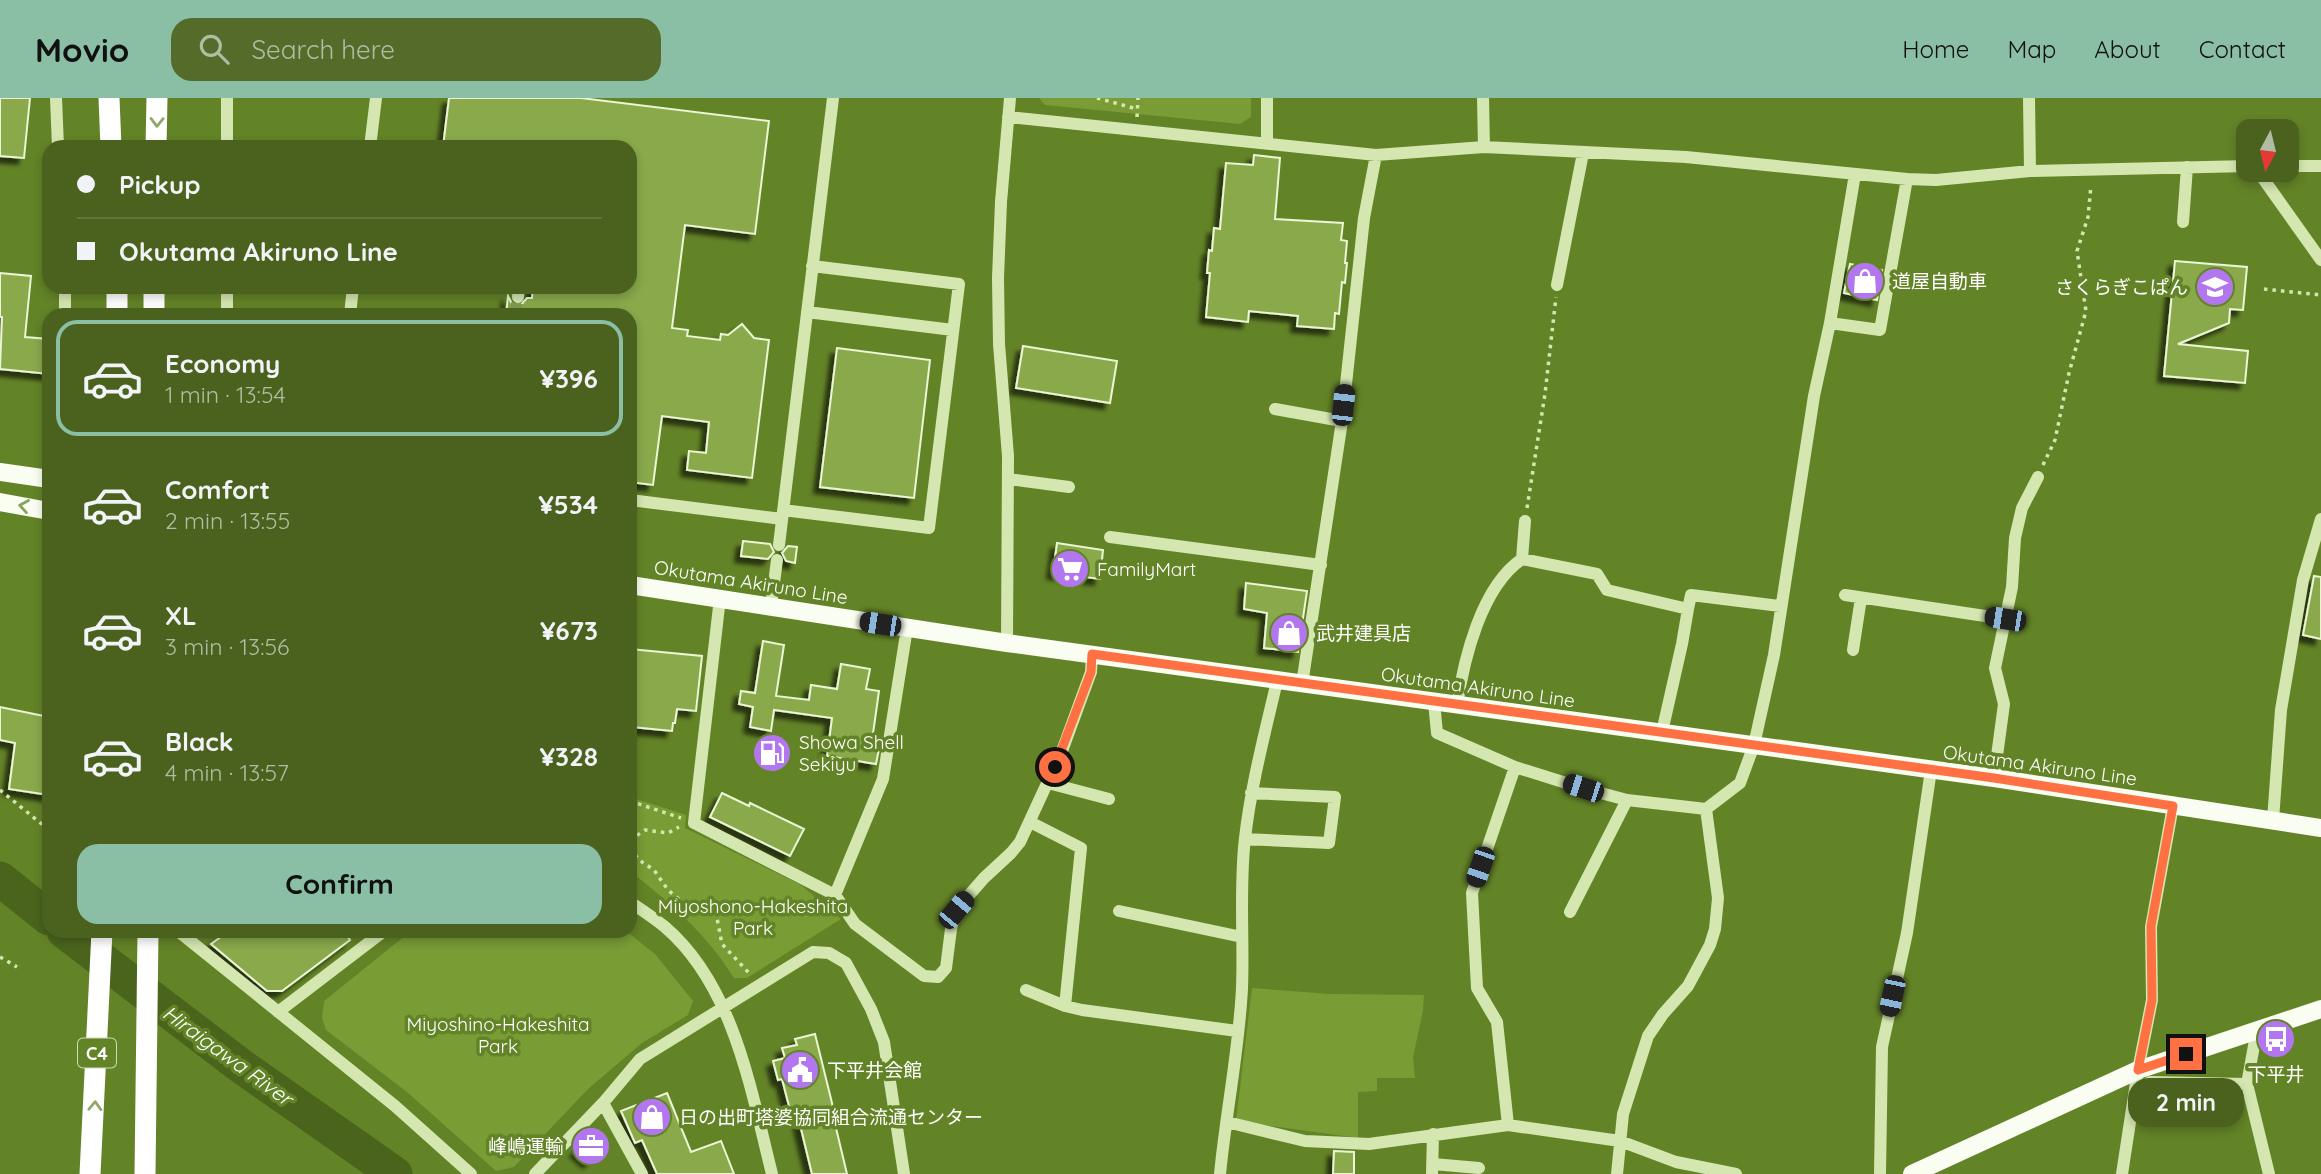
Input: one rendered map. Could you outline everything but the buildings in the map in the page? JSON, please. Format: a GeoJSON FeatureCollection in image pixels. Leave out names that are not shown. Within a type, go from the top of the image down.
{"type":"FeatureCollection","features":[{"type":"Feature","properties":{"kind":"highway"},"geometry":{"type":"LineString","coordinates":[[109,98],[111,140]]}},
{"type":"Feature","properties":{"kind":"highway"},"geometry":{"type":"LineString","coordinates":[[120,140],[121,98]]}},
{"type":"Feature","properties":{"kind":"highway"},"geometry":{"type":"LineString","coordinates":[[156,140],[157,98]]}},
{"type":"Feature","properties":{"kind":"highway","name":"C4"},"geometry":{"type":"LineString","coordinates":[[90,1174],[102,938]]}},
{"type":"Feature","properties":{"kind":"highway"},"geometry":{"type":"LineString","coordinates":[[145,1174],[148,938]]}},
{"type":"Feature","properties":{"kind":"main road"},"geometry":{"type":"LineString","coordinates":[[0,472],[42,478]]}},
{"type":"Feature","properties":{"kind":"main road"},"geometry":{"type":"LineString","coordinates":[[0,502],[42,510]]}},
{"type":"Feature","properties":{"kind":"main road","name":"Okutama Akiruno Line"},"geometry":{"type":"LineString","coordinates":[[637,586],[1007,643],[1994,778],[2321,828]]}},
{"type":"Feature","properties":{"kind":"main road"},"geometry":{"type":"LineString","coordinates":[[1912,1174],[2257,1029],[2321,1009]]}},
{"type":"Feature","properties":{"kind":"street"},"geometry":{"type":"LineString","coordinates":[[56,98],[58,140]]}},
{"type":"Feature","properties":{"kind":"street"},"geometry":{"type":"LineString","coordinates":[[227,98],[227,140]]}},
{"type":"Feature","properties":{"kind":"street"},"geometry":{"type":"LineString","coordinates":[[371,140],[376,98]]}},
{"type":"Feature","properties":{"kind":"street"},"geometry":{"type":"LineString","coordinates":[[779,545],[833,98]]}},
{"type":"Feature","properties":{"kind":"street"},"geometry":{"type":"LineString","coordinates":[[1007,643],[1009,480],[999,344],[998,278],[1010,98]]}},
{"type":"Feature","properties":{"kind":"street"},"geometry":{"type":"LineString","coordinates":[[1267,98],[1267,143]]}},
{"type":"Feature","properties":{"kind":"street"},"geometry":{"type":"LineString","coordinates":[[1483,98],[1484,147]]}},
{"type":"Feature","properties":{"kind":"street"},"geometry":{"type":"LineString","coordinates":[[2029,98],[2030,170]]}},
{"type":"Feature","properties":{"kind":"street"},"geometry":{"type":"LineString","coordinates":[[1008,117],[1376,155],[1484,147],[1686,157],[1907,179],[1936,180],[2030,170],[2236,166]]}},
{"type":"Feature","properties":{"kind":"street"},"geometry":{"type":"LineString","coordinates":[[1557,285],[1583,153]]}},
{"type":"Feature","properties":{"kind":"street"},"geometry":{"type":"LineString","coordinates":[[1303,684],[1342,421],[1364,218],[1376,155]]}},
{"type":"Feature","properties":{"kind":"street"},"geometry":{"type":"LineString","coordinates":[[2300,166],[2321,166]]}},
{"type":"Feature","properties":{"kind":"street"},"geometry":{"type":"LineString","coordinates":[[2183,222],[2187,167]]}},
{"type":"Feature","properties":{"kind":"street"},"geometry":{"type":"LineString","coordinates":[[1434,702],[1437,733],[1515,767],[1627,800],[1706,809],[1740,783],[1754,745],[1774,655],[1814,396],[1830,323],[1855,174]]}},
{"type":"Feature","properties":{"kind":"street"},"geometry":{"type":"LineString","coordinates":[[1830,323],[1880,330],[1907,179]]}},
{"type":"Feature","properties":{"kind":"street"},"geometry":{"type":"LineString","coordinates":[[2266,182],[2321,260]]}},
{"type":"Feature","properties":{"kind":"street"},"geometry":{"type":"LineString","coordinates":[[637,501],[929,528],[959,284],[813,266]]}},
{"type":"Feature","properties":{"kind":"street"},"geometry":{"type":"LineString","coordinates":[[807,312],[953,330]]}},
{"type":"Feature","properties":{"kind":"street"},"geometry":{"type":"LineString","coordinates":[[1275,410],[1342,421]]}},
{"type":"Feature","properties":{"kind":"street"},"geometry":{"type":"LineString","coordinates":[[1994,778],[2004,704],[1994,668],[2012,587],[2015,538],[2022,508],[2038,477]]}},
{"type":"Feature","properties":{"kind":"street"},"geometry":{"type":"LineString","coordinates":[[1009,480],[1069,487]]}},
{"type":"Feature","properties":{"kind":"street"},"geometry":{"type":"LineString","coordinates":[[2273,820],[2281,710],[2303,580],[2321,519]]}},
{"type":"Feature","properties":{"kind":"street"},"geometry":{"type":"LineString","coordinates":[[1522,559],[1525,521]]}},
{"type":"Feature","properties":{"kind":"street"},"geometry":{"type":"LineString","coordinates":[[1110,537],[1321,565]]}},
{"type":"Feature","properties":{"kind":"street"},"geometry":{"type":"LineString","coordinates":[[1457,705],[1476,628],[1488,598],[1512,566],[1522,559],[1597,574],[1607,590],[1688,609]]}},
{"type":"Feature","properties":{"kind":"street"},"geometry":{"type":"LineString","coordinates":[[771,606],[777,560]]}},
{"type":"Feature","properties":{"kind":"street"},"geometry":{"type":"LineString","coordinates":[[1662,733],[1691,595],[1780,606]]}},
{"type":"Feature","properties":{"kind":"street"},"geometry":{"type":"LineString","coordinates":[[1845,595],[2005,619]]}},
{"type":"Feature","properties":{"kind":"street"},"geometry":{"type":"LineString","coordinates":[[720,598],[694,823],[835,895],[855,924],[924,976],[938,977],[946,968],[956,910],[1020,842],[1062,751],[1091,672],[1092,654]]}},
{"type":"Feature","properties":{"kind":"street"},"geometry":{"type":"LineString","coordinates":[[1853,650],[1861,598]]}},
{"type":"Feature","properties":{"kind":"street"},"geometry":{"type":"LineString","coordinates":[[835,895],[883,779],[907,628]]}},
{"type":"Feature","properties":{"kind":"street"},"geometry":{"type":"LineString","coordinates":[[1220,1174],[1242,989],[1241,896],[1245,839],[1251,793],[1277,681]]}},
{"type":"Feature","properties":{"kind":"street"},"geometry":{"type":"LineString","coordinates":[[1508,1125],[1497,1022],[1477,988],[1472,892],[1515,767]]}},
{"type":"Feature","properties":{"kind":"street"},"geometry":{"type":"LineString","coordinates":[[1880,1174],[1882,1047],[1907,933],[1931,770]]}},
{"type":"Feature","properties":{"kind":"street"},"geometry":{"type":"LineString","coordinates":[[1048,783],[1109,799]]}},
{"type":"Feature","properties":{"kind":"street"},"geometry":{"type":"LineString","coordinates":[[1245,839],[1329,844],[1335,797],[1251,793]]}},
{"type":"Feature","properties":{"kind":"street"},"geometry":{"type":"LineString","coordinates":[[1570,912],[1627,800]]}},
{"type":"Feature","properties":{"kind":"street"},"geometry":{"type":"LineString","coordinates":[[2122,1174],[2144,1076],[2152,1000],[2151,926],[2173,806]]}},
{"type":"Feature","properties":{"kind":"street"},"geometry":{"type":"LineString","coordinates":[[1617,1174],[1623,1114],[1648,1036],[1688,986],[1716,929],[1718,898],[1706,809]]}},
{"type":"Feature","properties":{"kind":"street"},"geometry":{"type":"LineString","coordinates":[[1030,822],[1080,848],[1065,1006]]}},
{"type":"Feature","properties":{"kind":"street"},"geometry":{"type":"LineString","coordinates":[[637,907],[666,928],[693,958],[724,1007],[740,1051],[772,1174]]}},
{"type":"Feature","properties":{"kind":"street"},"geometry":{"type":"LineString","coordinates":[[1119,911],[1242,937]]}},
{"type":"Feature","properties":{"kind":"street"},"geometry":{"type":"LineString","coordinates":[[187,938],[395,1106],[471,1174]]}},
{"type":"Feature","properties":{"kind":"street"},"geometry":{"type":"LineString","coordinates":[[278,1012],[375,938]]}},
{"type":"Feature","properties":{"kind":"street"},"geometry":{"type":"LineString","coordinates":[[535,1174],[603,1103],[640,1059],[813,952],[829,953],[846,963],[871,1009],[884,1042],[904,1174]]}},
{"type":"Feature","properties":{"kind":"street"},"geometry":{"type":"LineString","coordinates":[[1026,990],[1065,1006],[1237,1031]]}},
{"type":"Feature","properties":{"kind":"street"},"geometry":{"type":"LineString","coordinates":[[2257,1029],[2247,1084],[2269,1174]]}},
{"type":"Feature","properties":{"kind":"street"},"geometry":{"type":"LineString","coordinates":[[2144,1076],[2247,1084]]}},
{"type":"Feature","properties":{"kind":"street"},"geometry":{"type":"LineString","coordinates":[[603,1103],[642,1174]]}},
{"type":"Feature","properties":{"kind":"street"},"geometry":{"type":"LineString","coordinates":[[1227,1122],[1305,1141],[1369,1144],[1508,1125],[1620,1141],[1676,1162],[1736,1174]]}},
{"type":"Feature","properties":{"kind":"street"},"geometry":{"type":"LineString","coordinates":[[1433,1134],[1432,1169],[1479,1168]]}},
{"type":"Feature","properties":{"kind":"path"},"geometry":{"type":"LineString","coordinates":[[1097,98],[1138,109]]}},
{"type":"Feature","properties":{"kind":"path"},"geometry":{"type":"LineString","coordinates":[[1137,119],[1138,98]]}},
{"type":"Feature","properties":{"kind":"path"},"geometry":{"type":"LineString","coordinates":[[2038,477],[2055,440],[2069,373],[2087,311],[2077,251],[2088,218],[2092,169]]}},
{"type":"Feature","properties":{"kind":"path"},"geometry":{"type":"LineString","coordinates":[[1525,521],[1545,394],[1557,285]]}},
{"type":"Feature","properties":{"kind":"path"},"geometry":{"type":"LineString","coordinates":[[2264,289],[2321,296]]}},
{"type":"Feature","properties":{"kind":"path"},"geometry":{"type":"LineString","coordinates":[[0,790],[42,824]]}},
{"type":"Feature","properties":{"kind":"path"},"geometry":{"type":"LineString","coordinates":[[637,803],[689,821],[668,833],[645,830],[637,835]]}},
{"type":"Feature","properties":{"kind":"path"},"geometry":{"type":"LineString","coordinates":[[637,857],[654,870],[668,890],[686,905],[716,913],[722,944],[742,965]]}},
{"type":"Feature","properties":{"kind":"path"},"geometry":{"type":"LineString","coordinates":[[0,957],[17,967]]}},
{"type":"Feature","properties":{"kind":"green space"},"geometry":{"type":"Polygon","coordinates":[[[1039,98],[1251,98],[1251,117],[1240,124],[1045,105],[1039,98]]]}},
{"type":"Feature","properties":{"kind":"green space","name":"Miyoshono-Hakeshita Park"},"geometry":{"type":"Polygon","coordinates":[[[637,799],[686,815],[685,828],[801,885],[841,919],[747,978],[734,978],[700,933],[637,877],[637,799]]]}},
{"type":"Feature","properties":{"kind":"green space","name":"Miyoshino-Hakeshita Park"},"geometry":{"type":"Polygon","coordinates":[[[402,938],[635,938],[655,954],[693,1001],[688,1015],[642,1043],[588,1089],[514,1167],[496,1171],[407,1092],[326,1030],[322,1018],[324,1001],[402,938]]]}},
{"type":"Feature","properties":{"kind":"green space"},"geometry":{"type":"Polygon","coordinates":[[[1252,988],[1330,994],[1424,995],[1413,1057],[1415,1078],[1377,1078],[1377,1091],[1358,1092],[1358,1138],[1236,1121],[1252,988]]]}},
{"type":"Feature","properties":{"kind":"waterway","name":"Hiraigawa River"},"geometry":{"type":"LineString","coordinates":[[0,879],[42,912]]}},
{"type":"Feature","properties":{"kind":"waterway","name":"Hiraigawa River"},"geometry":{"type":"LineString","coordinates":[[73,938],[241,1066],[395,1174]]}},
{"type":"Feature","properties":{"kind":"tunnel"},"geometry":{"type":"LineString","coordinates":[[516,308],[518,297]]}},
{"type":"Feature","properties":{"kind":"place","name":"道屋自動車"},"geometry":{"type":"Point","coordinates":[1865,281]}},
{"type":"Feature","properties":{"kind":"place","name":"さくらぎこぱん"},"geometry":{"type":"Point","coordinates":[2215,287]}},
{"type":"Feature","properties":{"kind":"place","name":"FamilyMart"},"geometry":{"type":"Point","coordinates":[1070,569]}},
{"type":"Feature","properties":{"kind":"place","name":"武井建具店"},"geometry":{"type":"Point","coordinates":[1289,633]}},
{"type":"Feature","properties":{"kind":"place","name":"Showa Shell Sekiyu"},"geometry":{"type":"Point","coordinates":[772,753]}},
{"type":"Feature","properties":{"kind":"place","name":"下平井"},"geometry":{"type":"Point","coordinates":[2276,1039]}},
{"type":"Feature","properties":{"kind":"place","name":"下平井会館"},"geometry":{"type":"Point","coordinates":[800,1070]}},
{"type":"Feature","properties":{"kind":"place","name":"日の出町塔婆協同組合流通センター"},"geometry":{"type":"Point","coordinates":[652,1117]}},
{"type":"Feature","properties":{"kind":"place","name":"峰嶋運輸"},"geometry":{"type":"Point","coordinates":[591,1146]}},
{"type":"Feature","properties":{"kind":"route"},"geometry":{"type":"LineString","coordinates":[[1055,767],[1091,672],[1092,654],[1994,778],[2173,806],[2151,926],[2152,1000],[2138,1070],[2186,1054]]}}]}
